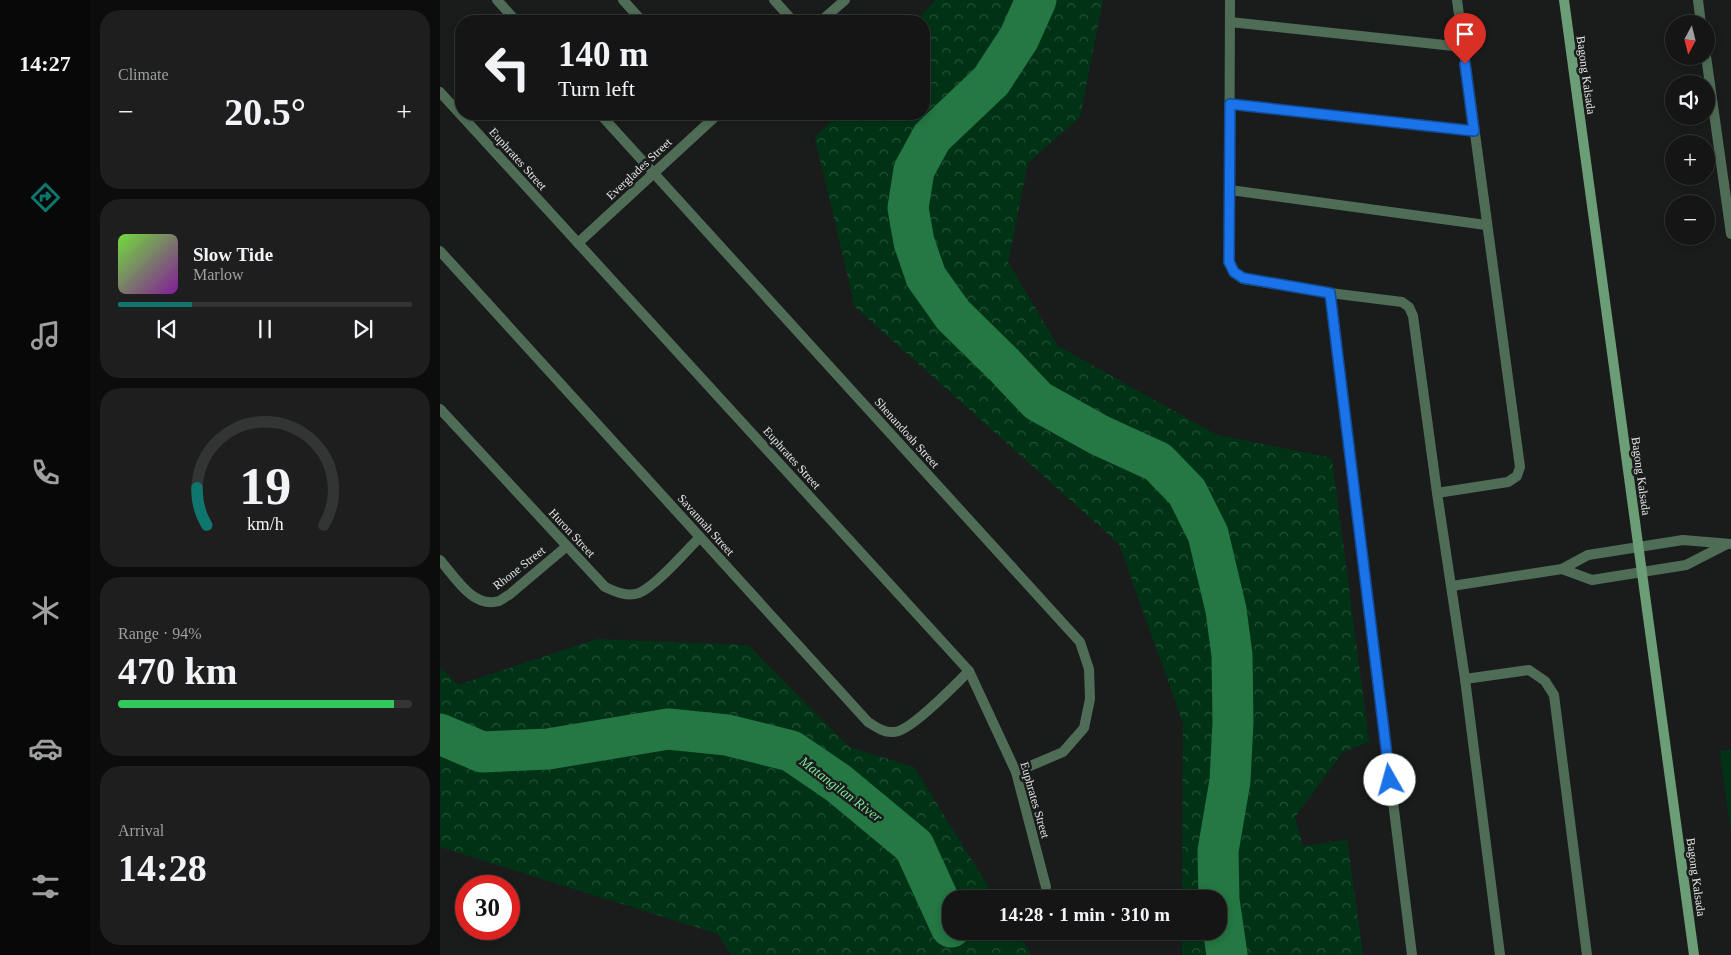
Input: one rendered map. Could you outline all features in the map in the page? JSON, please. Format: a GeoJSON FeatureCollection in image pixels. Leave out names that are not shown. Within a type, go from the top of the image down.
{"type":"FeatureCollection","features":[{"type":"Feature","properties":{"kind":"street"},"geometry":{"type":"LineString","coordinates":[[497,0],[511,15]]}},
{"type":"Feature","properties":{"kind":"street"},"geometry":{"type":"LineString","coordinates":[[624,0],[637,15]]}},
{"type":"Feature","properties":{"kind":"street"},"geometry":{"type":"LineString","coordinates":[[774,0],[788,15]]}},
{"type":"Feature","properties":{"kind":"street"},"geometry":{"type":"LineString","coordinates":[[828,15],[845,0]]}},
{"type":"Feature","properties":{"kind":"street"},"geometry":{"type":"LineString","coordinates":[[1230,0],[1229,262],[1234,272],[1243,278],[1330,293],[1402,302],[1409,307],[1413,316],[1465,678],[1500,955]]}},
{"type":"Feature","properties":{"kind":"street"},"geometry":{"type":"LineString","coordinates":[[1437,493],[1508,482],[1517,476],[1520,467],[1457,0]]}},
{"type":"Feature","properties":{"kind":"street","name":"Bagong Kalsada"},"geometry":{"type":"LineString","coordinates":[[1564,0],[1694,955]]}},
{"type":"Feature","properties":{"kind":"street"},"geometry":{"type":"LineString","coordinates":[[1698,0],[1700,15]]}},
{"type":"Feature","properties":{"kind":"street"},"geometry":{"type":"LineString","coordinates":[[1230,22],[1463,47]]}},
{"type":"Feature","properties":{"kind":"street"},"geometry":{"type":"LineString","coordinates":[[1707,65],[1731,234]]}},
{"type":"Feature","properties":{"kind":"street","name":"Euphrates Street"},"geometry":{"type":"LineString","coordinates":[[440,92],[455,108]]}},
{"type":"Feature","properties":{"kind":"street"},"geometry":{"type":"LineString","coordinates":[[1230,104],[1474,131]]}},
{"type":"Feature","properties":{"kind":"street","name":"Euphrates Street"},"geometry":{"type":"LineString","coordinates":[[466,120],[970,671],[1016,772],[1046,888]]}},
{"type":"Feature","properties":{"kind":"street","name":"Shenandoah Street"},"geometry":{"type":"LineString","coordinates":[[605,120],[1080,642],[1089,669],[1090,699],[1084,728],[1063,752],[1016,772]]}},
{"type":"Feature","properties":{"kind":"street","name":"Everglades Street"},"geometry":{"type":"LineString","coordinates":[[578,243],[711,120]]}},
{"type":"Feature","properties":{"kind":"street"},"geometry":{"type":"LineString","coordinates":[[1230,190],[1486,225]]}},
{"type":"Feature","properties":{"kind":"street","name":"Savannah Street"},"geometry":{"type":"LineString","coordinates":[[440,251],[868,722],[881,730],[895,733],[922,716],[970,671]]}},
{"type":"Feature","properties":{"kind":"street"},"geometry":{"type":"LineString","coordinates":[[1330,293],[1412,955]]}},
{"type":"Feature","properties":{"kind":"street","name":"Huron Street"},"geometry":{"type":"LineString","coordinates":[[442,415],[605,587],[621,594],[638,593],[653,583],[700,537]]}},
{"type":"Feature","properties":{"kind":"street"},"geometry":{"type":"LineString","coordinates":[[1452,586],[1562,569],[1588,555],[1683,540],[1729,544]]}},
{"type":"Feature","properties":{"kind":"street"},"geometry":{"type":"LineString","coordinates":[[1562,569],[1592,580],[1686,565],[1729,544]]}},
{"type":"Feature","properties":{"kind":"street","name":"Rhone Street"},"geometry":{"type":"LineString","coordinates":[[440,560],[472,596],[485,602],[499,601],[509,595],[567,546]]}},
{"type":"Feature","properties":{"kind":"street"},"geometry":{"type":"LineString","coordinates":[[1465,678],[1529,670],[1545,682],[1554,695],[1587,955]]}},
{"type":"Feature","properties":{"kind":"green space"},"geometry":{"type":"Polygon","coordinates":[[[935,0],[1103,0],[1080,117],[1028,163],[1008,262],[1058,346],[1217,435],[1332,458],[1369,742],[1343,752],[1295,817],[1303,846],[1347,840],[1363,955],[1182,955],[1182,940],[1227,940],[1227,890],[1182,890],[1183,723],[1119,544],[855,307],[815,138],[832,120],[930,120],[930,15],[922,15],[935,0]]]}},
{"type":"Feature","properties":{"kind":"green space"},"geometry":{"type":"Polygon","coordinates":[[[597,639],[748,645],[849,747],[914,767],[990,890],[942,890],[942,940],[1022,940],[1031,955],[731,955],[718,934],[440,847],[440,667],[458,685],[597,639]]]}},
{"type":"Feature","properties":{"kind":"green space"},"geometry":{"type":"Polygon","coordinates":[[[1731,749],[1731,834],[1720,751],[1731,749]]]}},
{"type":"Feature","properties":{"kind":"waterway"},"geometry":{"type":"LineString","coordinates":[[1036,0],[1019,38],[991,81],[932,137],[914,170],[908,208],[914,242],[926,277],[953,315],[1038,401],[1099,435],[1158,462],[1187,492],[1208,534],[1226,610],[1232,655],[1233,722],[1230,781],[1218,851],[1219,900],[1227,955]]}},
{"type":"Feature","properties":{"kind":"waterway","name":"Matangilan River"},"geometry":{"type":"LineString","coordinates":[[440,734],[482,752],[548,749],[668,729],[727,735],[791,751],[838,783],[914,846],[942,907]]}},
{"type":"Feature","properties":{"kind":"route"},"geometry":{"type":"LineString","coordinates":[[1390,780],[1330,293],[1243,278],[1234,272],[1229,262],[1230,104],[1474,131],[1465,64]]}}]}
